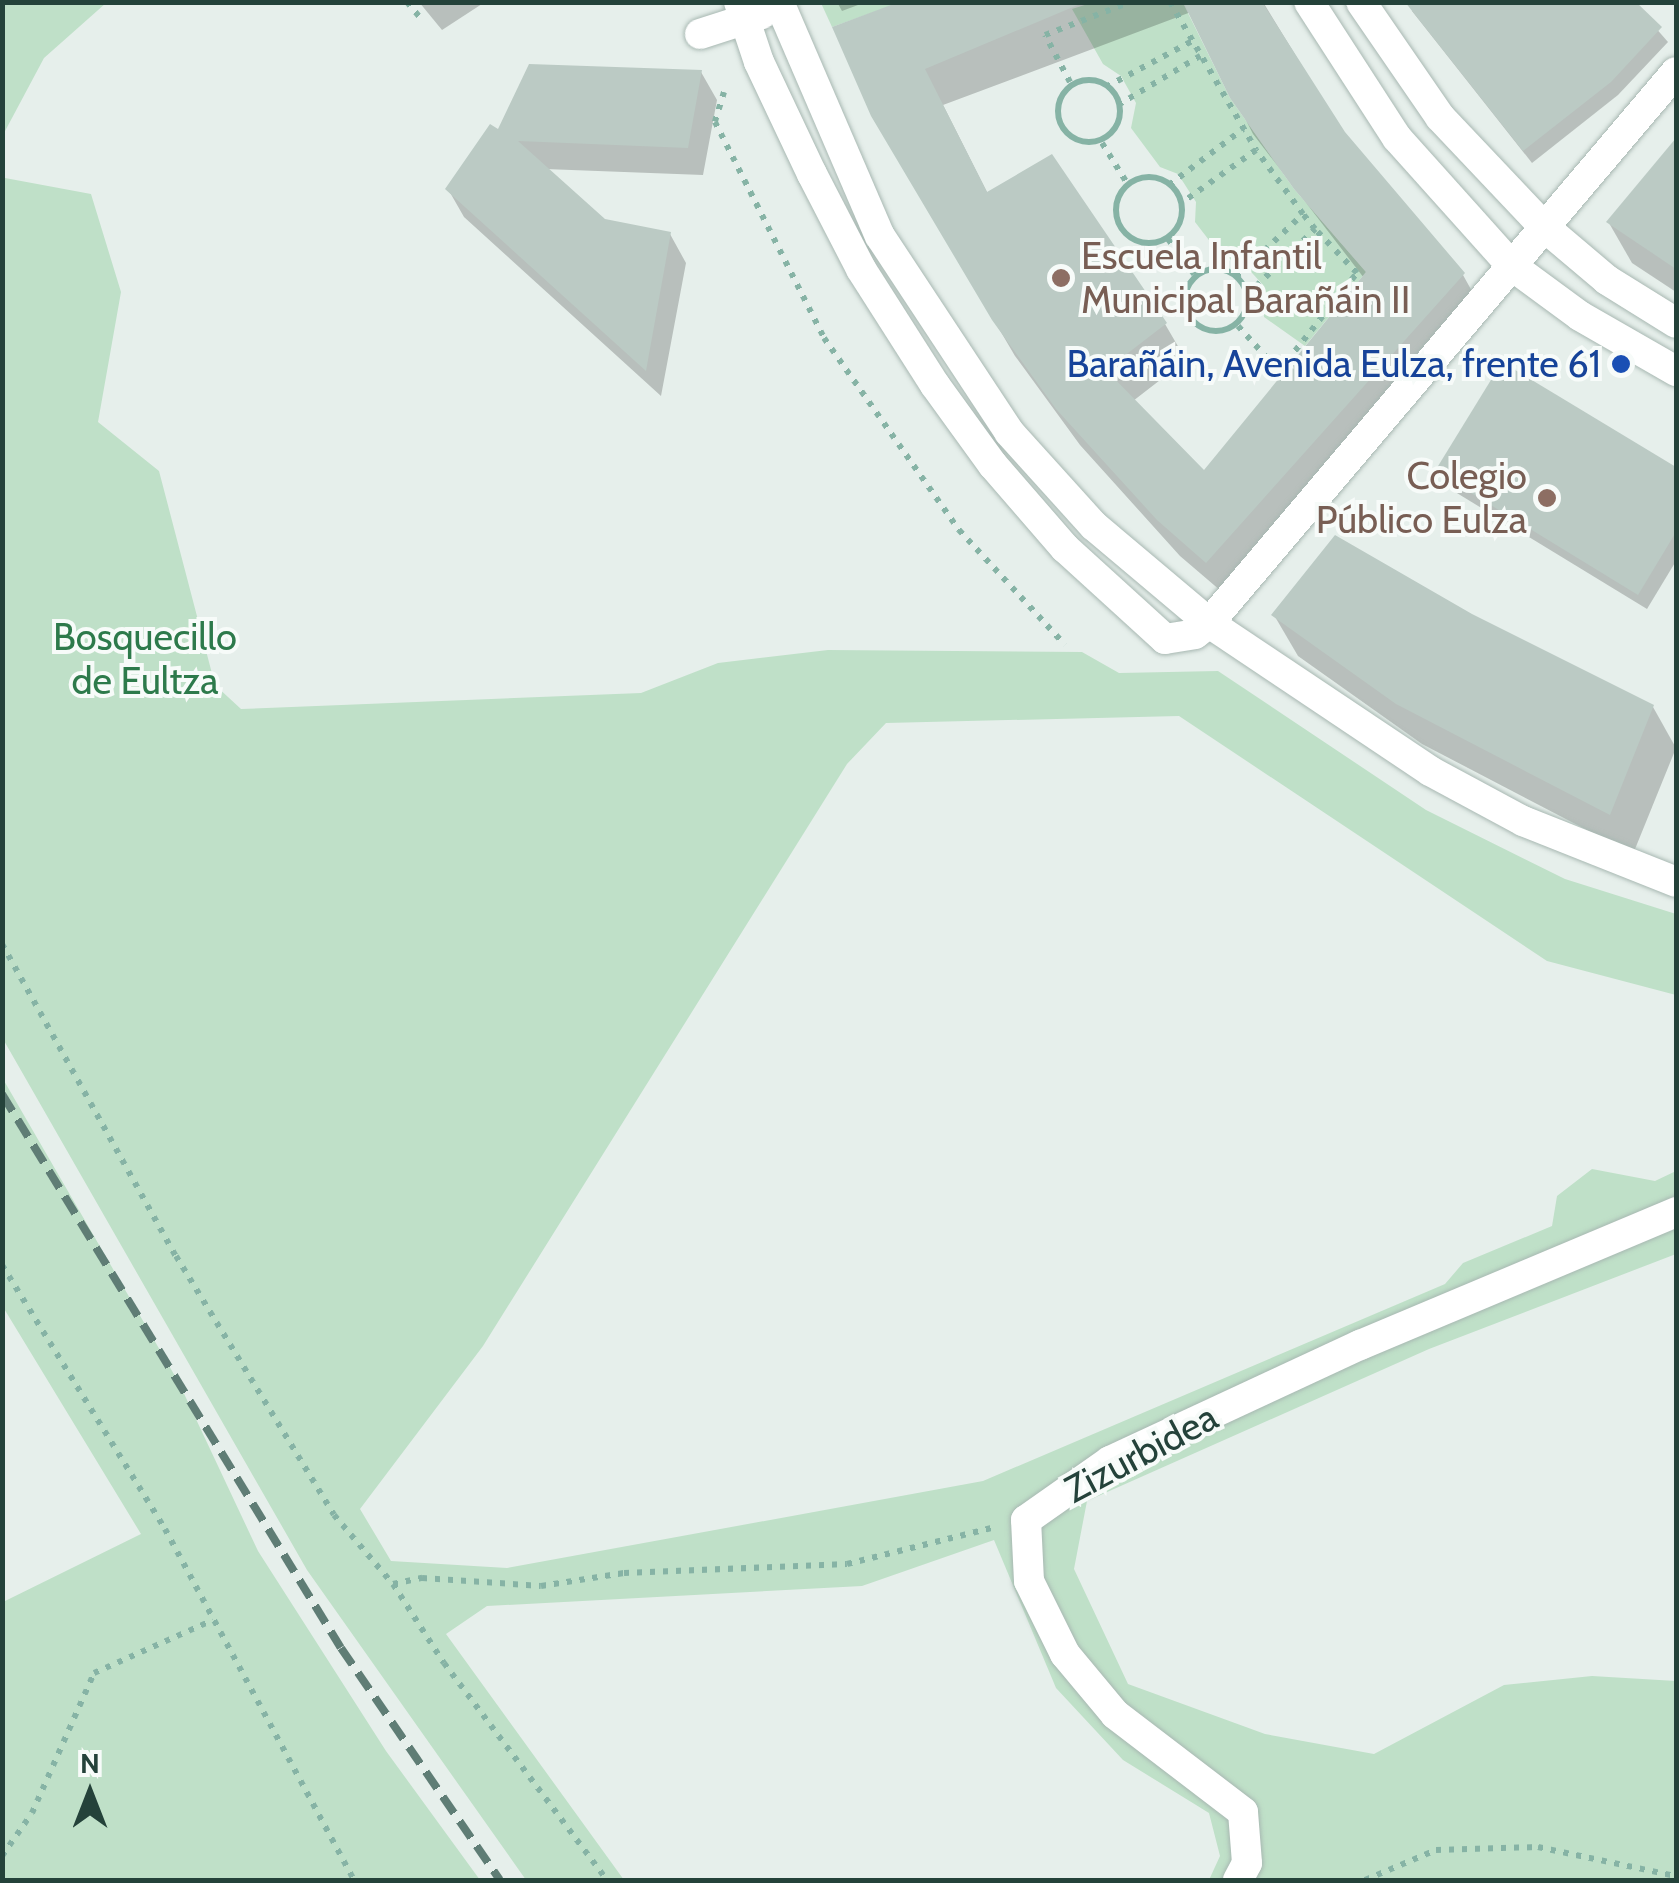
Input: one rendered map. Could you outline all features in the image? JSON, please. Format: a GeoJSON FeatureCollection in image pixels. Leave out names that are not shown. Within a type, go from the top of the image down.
{"type":"FeatureCollection","features":[{"type":"Feature","properties":{"kind":"street"},"geometry":{"type":"LineString","coordinates":[[1309,2],[1397,138],[1512,266],[1580,316],[1676,370]]}},
{"type":"Feature","properties":{"kind":"street"},"geometry":{"type":"LineString","coordinates":[[1361,2],[1440,117],[1542,225],[1607,280],[1676,324]]}},
{"type":"Feature","properties":{"kind":"street"},"geometry":{"type":"LineString","coordinates":[[700,34],[742,11],[786,4],[880,236],[942,339],[1009,432],[1094,526],[1208,623],[1430,771],[1523,821],[1676,882]]}},
{"type":"Feature","properties":{"kind":"street"},"geometry":{"type":"LineString","coordinates":[[742,11],[758,62],[861,269],[993,466],[1153,634],[1194,634],[1208,623],[1512,266],[1542,225],[1676,72]]}},
{"type":"Feature","properties":{"kind":"street","name":"Zizurbidea"},"geometry":{"type":"LineString","coordinates":[[1238,1880],[1247,1863],[1243,1812],[1114,1714],[1065,1654],[1029,1582],[1026,1520],[1110,1461],[1360,1345],[1676,1212]]}},
{"type":"Feature","properties":{"kind":"path"},"geometry":{"type":"LineString","coordinates":[[407,2],[422,20]]}},
{"type":"Feature","properties":{"kind":"path"},"geometry":{"type":"LineString","coordinates":[[1070,82],[1044,36],[1130,2]]}},
{"type":"Feature","properties":{"kind":"path"},"geometry":{"type":"LineString","coordinates":[[1170,2],[1256,150],[1314,229],[1357,273],[1279,371],[1238,326]]}},
{"type":"Feature","properties":{"kind":"path"},"geometry":{"type":"LineString","coordinates":[[1106,86],[1192,41]]}},
{"type":"Feature","properties":{"kind":"path"},"geometry":{"type":"LineString","coordinates":[[1118,105],[1200,56]]}},
{"type":"Feature","properties":{"kind":"path"},"geometry":{"type":"LineString","coordinates":[[1086,78],[1106,86],[1118,105],[1116,126],[1102,143],[1075,141],[1057,105],[1070,82],[1086,78]]}},
{"type":"Feature","properties":{"kind":"path"},"geometry":{"type":"LineString","coordinates":[[724,92],[715,122],[834,354],[960,530],[1066,645]]}},
{"type":"Feature","properties":{"kind":"path"},"geometry":{"type":"LineString","coordinates":[[1169,185],[1243,129]]}},
{"type":"Feature","properties":{"kind":"path"},"geometry":{"type":"LineString","coordinates":[[1102,143],[1128,183]]}},
{"type":"Feature","properties":{"kind":"path"},"geometry":{"type":"LineString","coordinates":[[1180,204],[1256,150]]}},
{"type":"Feature","properties":{"kind":"path"},"geometry":{"type":"LineString","coordinates":[[1149,177],[1169,185],[1180,204],[1178,225],[1168,238],[1141,244],[1116,215],[1114,202],[1128,183],[1149,177]]}},
{"type":"Feature","properties":{"kind":"path"},"geometry":{"type":"LineString","coordinates":[[1236,277],[1303,214]]}},
{"type":"Feature","properties":{"kind":"path"},"geometry":{"type":"LineString","coordinates":[[1247,296],[1236,277],[1216,269],[1194,274],[1186,282],[1185,304],[1212,332],[1229,334],[1238,326],[1247,296],[1314,229]]}},
{"type":"Feature","properties":{"kind":"path"},"geometry":{"type":"LineString","coordinates":[[1168,238],[1194,274]]}},
{"type":"Feature","properties":{"kind":"path"},"geometry":{"type":"LineString","coordinates":[[2,944],[176,1256],[334,1515],[393,1584],[607,1880]]}},
{"type":"Feature","properties":{"kind":"path"},"geometry":{"type":"LineString","coordinates":[[2,1265],[213,1620],[354,1880]]}},
{"type":"Feature","properties":{"kind":"path"},"geometry":{"type":"LineString","coordinates":[[393,1584],[422,1578],[541,1586],[624,1573],[847,1564],[1026,1520]]}},
{"type":"Feature","properties":{"kind":"path"},"geometry":{"type":"LineString","coordinates":[[2,1856],[32,1813],[94,1672],[213,1620]]}},
{"type":"Feature","properties":{"kind":"path"},"geometry":{"type":"LineString","coordinates":[[1365,1880],[1436,1850],[1538,1847],[1676,1876]]}},
{"type":"Feature","properties":{"kind":"green space","name":"Bosquecillo de Eultza"},"geometry":{"type":"Polygon","coordinates":[[[2,3],[106,3],[44,58],[4,133],[5,178],[91,194],[121,292],[98,422],[159,471],[215,685],[241,709],[641,693],[718,663],[828,650],[1082,652],[1119,673],[1218,671],[1426,810],[1565,879],[1676,914],[1676,995],[1547,961],[1179,716],[886,723],[847,764],[483,1346],[360,1509],[391,1561],[507,1568],[983,1481],[1445,1284],[1463,1263],[1552,1226],[1557,1196],[1592,1169],[1655,1181],[1676,1171],[1676,1254],[1429,1349],[1087,1501],[1074,1569],[1128,1684],[1265,1734],[1374,1754],[1504,1685],[1592,1676],[1676,1681],[1676,1880],[1209,1880],[1220,1856],[1209,1813],[1123,1760],[1056,1688],[994,1540],[862,1586],[487,1606],[446,1634],[624,1880],[526,1880],[307,1570],[3,1039],[2,3]]]}},
{"type":"Feature","properties":{"kind":"green space"},"geometry":{"type":"Polygon","coordinates":[[[821,3],[899,3],[832,27],[821,3]]]}},
{"type":"Feature","properties":{"kind":"green space"},"geometry":{"type":"Polygon","coordinates":[[[1091,3],[1183,3],[1230,98],[1294,189],[1366,272],[1305,346],[1264,317],[1263,285],[1243,263],[1222,257],[1195,222],[1196,202],[1178,174],[1160,167],[1131,128],[1136,103],[1121,76],[1103,64],[1072,9],[1091,3]]]}},
{"type":"Feature","properties":{"kind":"green space"},"geometry":{"type":"Polygon","coordinates":[[[3,1079],[179,1383],[258,1551],[386,1751],[480,1880],[3,1880],[3,1602],[141,1534],[3,1307],[3,1079]]]}},
{"type":"Feature","properties":{"kind":"building"},"geometry":{"type":"Polygon","coordinates":[[[899,2],[1085,2],[925,69],[987,192],[1052,154],[1167,323],[1106,370],[1204,470],[1366,272],[1294,189],[1230,98],[1183,2],[1262,2],[1345,132],[1465,273],[1206,563],[1157,520],[1056,409],[992,320],[871,116],[832,27],[899,2]]]}},
{"type":"Feature","properties":{"kind":"building"},"geometry":{"type":"Polygon","coordinates":[[[1405,2],[1636,2],[1662,27],[1611,82],[1523,151],[1405,2]]]}},
{"type":"Feature","properties":{"kind":"building"},"geometry":{"type":"Polygon","coordinates":[[[529,64],[702,70],[688,148],[518,141],[605,219],[671,232],[646,371],[445,189],[490,124],[498,129],[529,64]]]}},
{"type":"Feature","properties":{"kind":"building"},"geometry":{"type":"Polygon","coordinates":[[[1676,138],[1676,269],[1606,222],[1676,138]]]}},
{"type":"Feature","properties":{"kind":"building"},"geometry":{"type":"Polygon","coordinates":[[[1502,362],[1676,467],[1676,532],[1638,595],[1435,471],[1502,362]]]}},
{"type":"Feature","properties":{"kind":"building"},"geometry":{"type":"Polygon","coordinates":[[[1335,535],[1472,614],[1654,705],[1610,815],[1396,704],[1271,615],[1335,535]]]}},
{"type":"Feature","properties":{"kind":"railway"},"geometry":{"type":"LineString","coordinates":[[2,1094],[341,1648],[500,1880]]}},
{"type":"Feature","properties":{"kind":"place","name":"Escuela Infantil Municipal Barañáin II"},"geometry":{"type":"Point","coordinates":[1061,278]}},
{"type":"Feature","properties":{"kind":"place","name":"Barañáin, Avenida Eulza, frente 61"},"geometry":{"type":"Point","coordinates":[1621,364]}},
{"type":"Feature","properties":{"kind":"place","name":"Colegio Público Eulza"},"geometry":{"type":"Point","coordinates":[1547,498]}}]}
